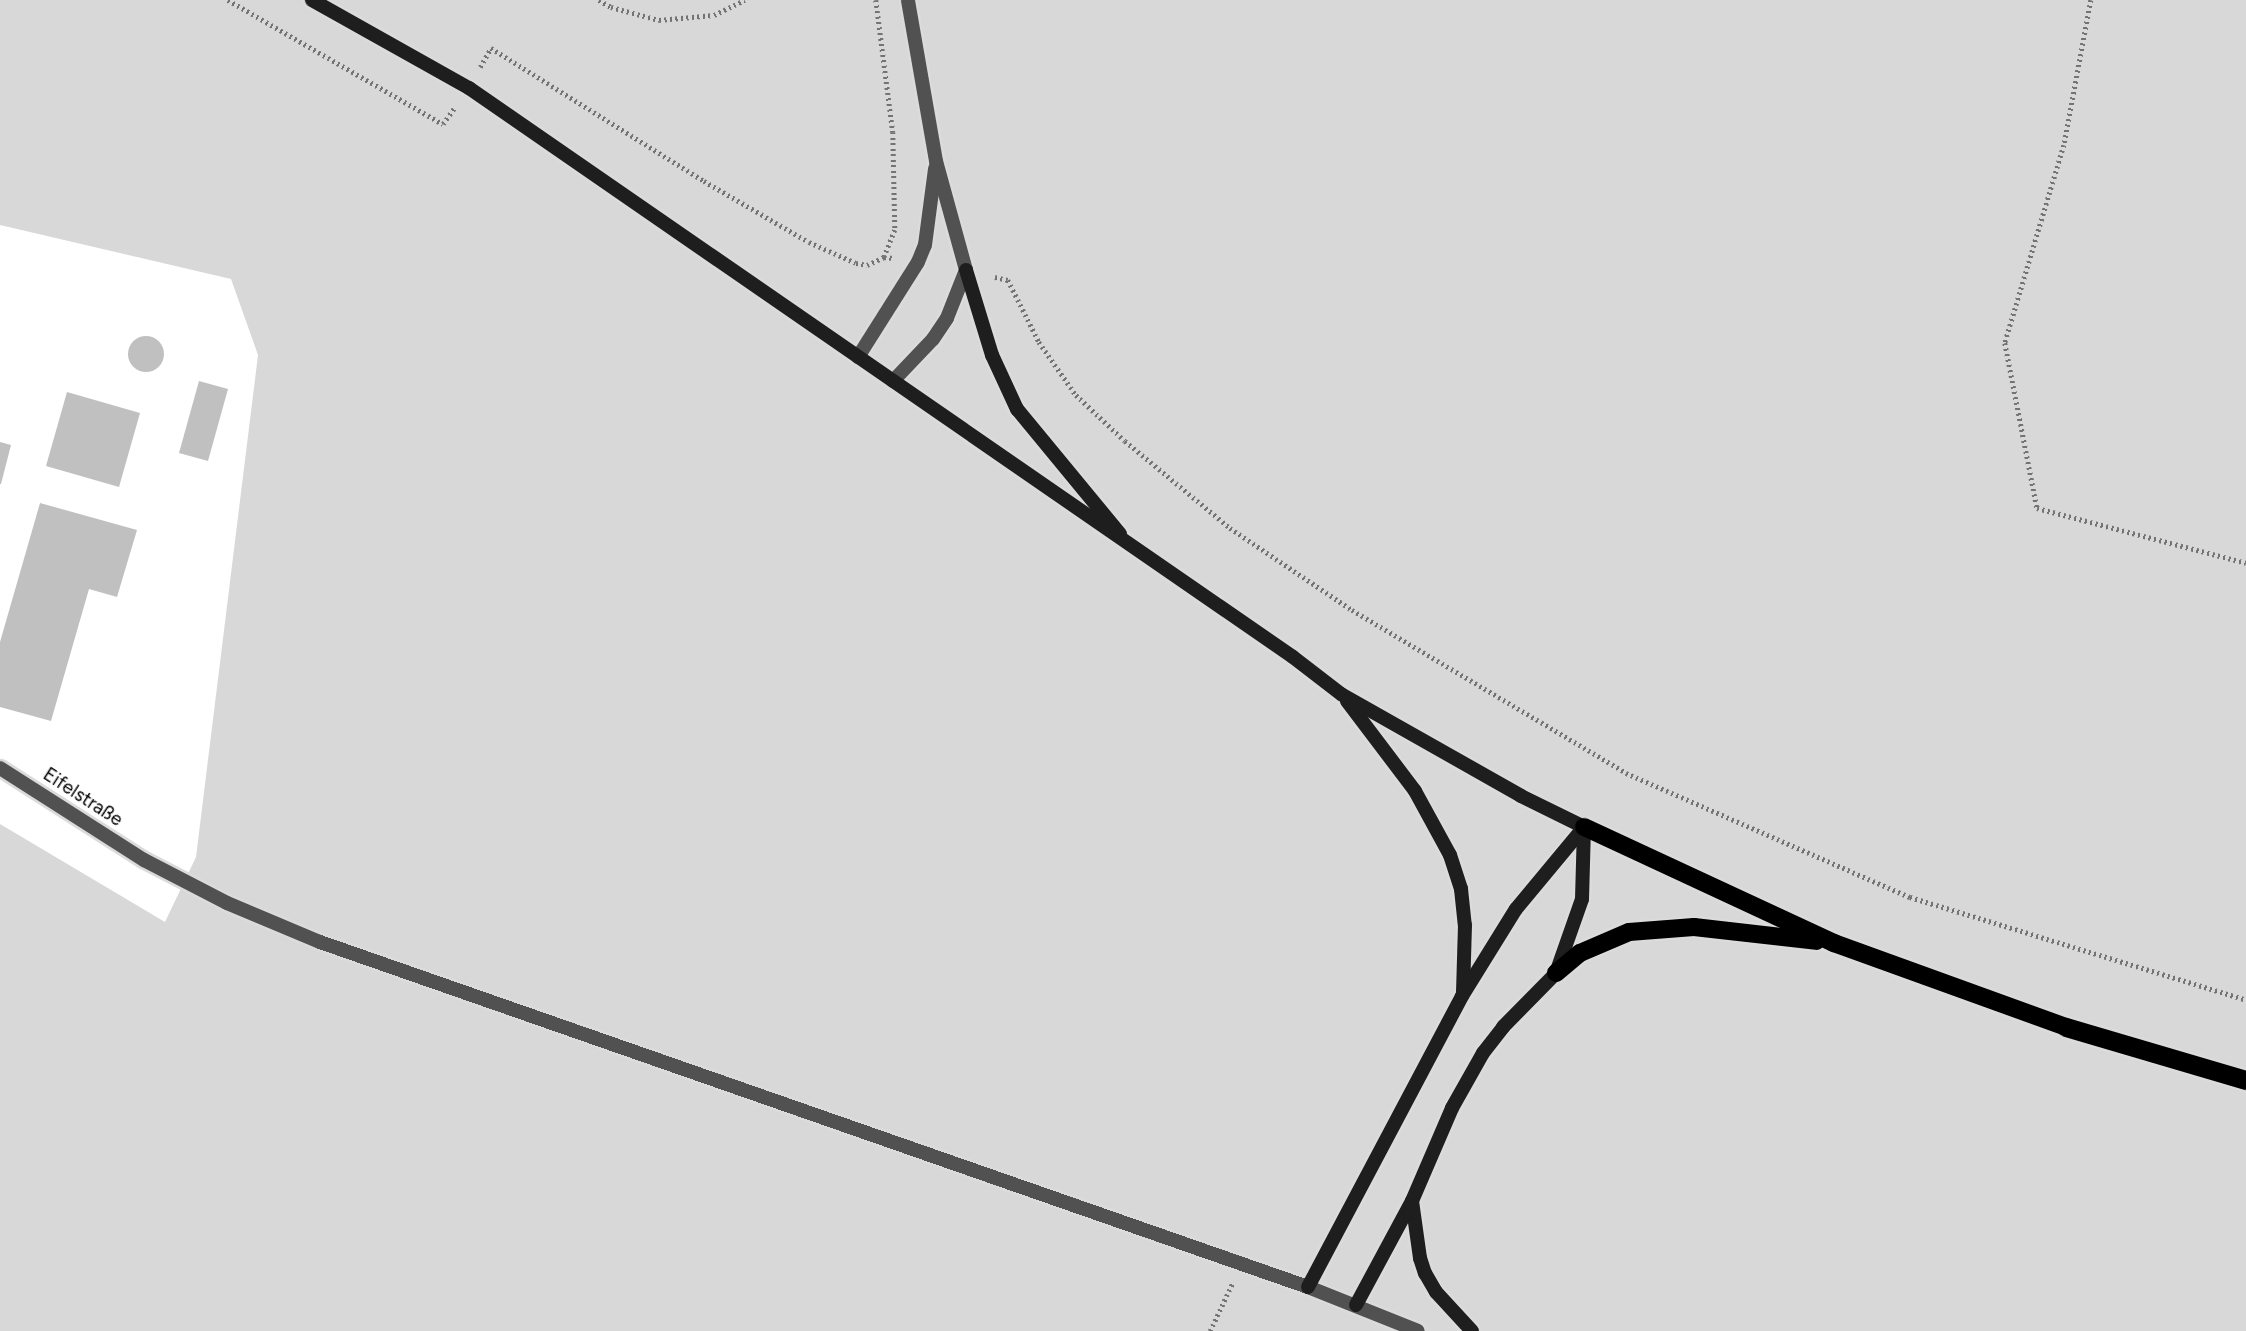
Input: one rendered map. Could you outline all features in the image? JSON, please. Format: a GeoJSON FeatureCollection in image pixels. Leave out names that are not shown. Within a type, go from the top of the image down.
{"type":"FeatureCollection","features":[{"type":"Feature","properties":{"kind":"highway"},"geometry":{"type":"LineString","coordinates":[[2066,1027],[2246,1080]]}},
{"type":"Feature","properties":{"kind":"main road"},"geometry":{"type":"LineString","coordinates":[[312,0],[469,88],[1293,657],[1341,694],[1521,796],[1834,943],[2066,1027]]}},
{"type":"Feature","properties":{"kind":"main road"},"geometry":{"type":"LineString","coordinates":[[966,270],[992,355],[1017,408],[1129,546]]}},
{"type":"Feature","properties":{"kind":"main road"},"geometry":{"type":"LineString","coordinates":[[1341,694],[1415,791],[1450,855],[1461,889],[1465,925],[1462,996]]}},
{"type":"Feature","properties":{"kind":"main road"},"geometry":{"type":"LineString","coordinates":[[1556,973],[1582,899],[1584,827]]}},
{"type":"Feature","properties":{"kind":"main road"},"geometry":{"type":"LineString","coordinates":[[1308,1287],[1462,996],[1516,909],[1584,827]]}},
{"type":"Feature","properties":{"kind":"main road"},"geometry":{"type":"LineString","coordinates":[[1356,1305],[1412,1201],[1452,1108],[1483,1053],[1503,1027],[1556,973],[1580,953],[1629,932],[1694,928],[1834,943]]}},
{"type":"Feature","properties":{"kind":"main road"},"geometry":{"type":"LineString","coordinates":[[1412,1201],[1420,1258],[1425,1273],[1436,1292],[1472,1331]]}},
{"type":"Feature","properties":{"kind":"street"},"geometry":{"type":"LineString","coordinates":[[893,381],[933,339],[947,318],[966,270],[936,161],[908,0]]}},
{"type":"Feature","properties":{"kind":"street"},"geometry":{"type":"LineString","coordinates":[[858,357],[918,262],[925,245],[936,161]]}},
{"type":"Feature","properties":{"kind":"street","name":"Eifelstraße"},"geometry":{"type":"LineString","coordinates":[[0,768],[145,860],[227,903],[320,942],[1242,1262],[1418,1331]]}},
{"type":"Feature","properties":{"kind":"path"},"geometry":{"type":"LineString","coordinates":[[599,0],[611,7],[659,20],[714,15],[745,0]]}},
{"type":"Feature","properties":{"kind":"path"},"geometry":{"type":"LineString","coordinates":[[876,0],[893,132],[895,230],[884,257],[918,262]]}},
{"type":"Feature","properties":{"kind":"path"},"geometry":{"type":"LineString","coordinates":[[2091,0],[2064,145],[2005,343],[2037,508],[2246,564]]}},
{"type":"Feature","properties":{"kind":"path"},"geometry":{"type":"LineString","coordinates":[[966,270],[1008,280],[1039,342],[1076,395],[1125,441],[1230,528],[1352,610],[1626,774],[1910,897],[2246,1000]]}},
{"type":"Feature","properties":{"kind":"path"},"geometry":{"type":"LineString","coordinates":[[1210,1331],[1242,1262]]}},
{"type":"Feature","properties":{"kind":"shaded area"},"geometry":{"type":"Polygon","coordinates":[[[0,0],[2246,0],[2246,1331],[0,1331],[0,824],[165,922],[196,857],[258,355],[231,279],[0,225],[0,0]]]}},
{"type":"Feature","properties":{"kind":"building"},"geometry":{"type":"Polygon","coordinates":[[[146,336],[159,341],[164,354],[159,367],[146,372],[133,367],[128,354],[133,341],[146,336]]]}},
{"type":"Feature","properties":{"kind":"building"},"geometry":{"type":"Polygon","coordinates":[[[199,381],[228,389],[208,461],[179,453],[199,381]]]}},
{"type":"Feature","properties":{"kind":"building"},"geometry":{"type":"Polygon","coordinates":[[[67,392],[140,413],[119,487],[46,466],[67,392]]]}},
{"type":"Feature","properties":{"kind":"building"},"geometry":{"type":"Polygon","coordinates":[[[0,442],[11,445],[1,484],[0,484],[0,442]]]}},
{"type":"Feature","properties":{"kind":"building"},"geometry":{"type":"Polygon","coordinates":[[[40,503],[137,530],[117,597],[89,589],[51,721],[0,707],[0,642],[40,503]]]}}]}
